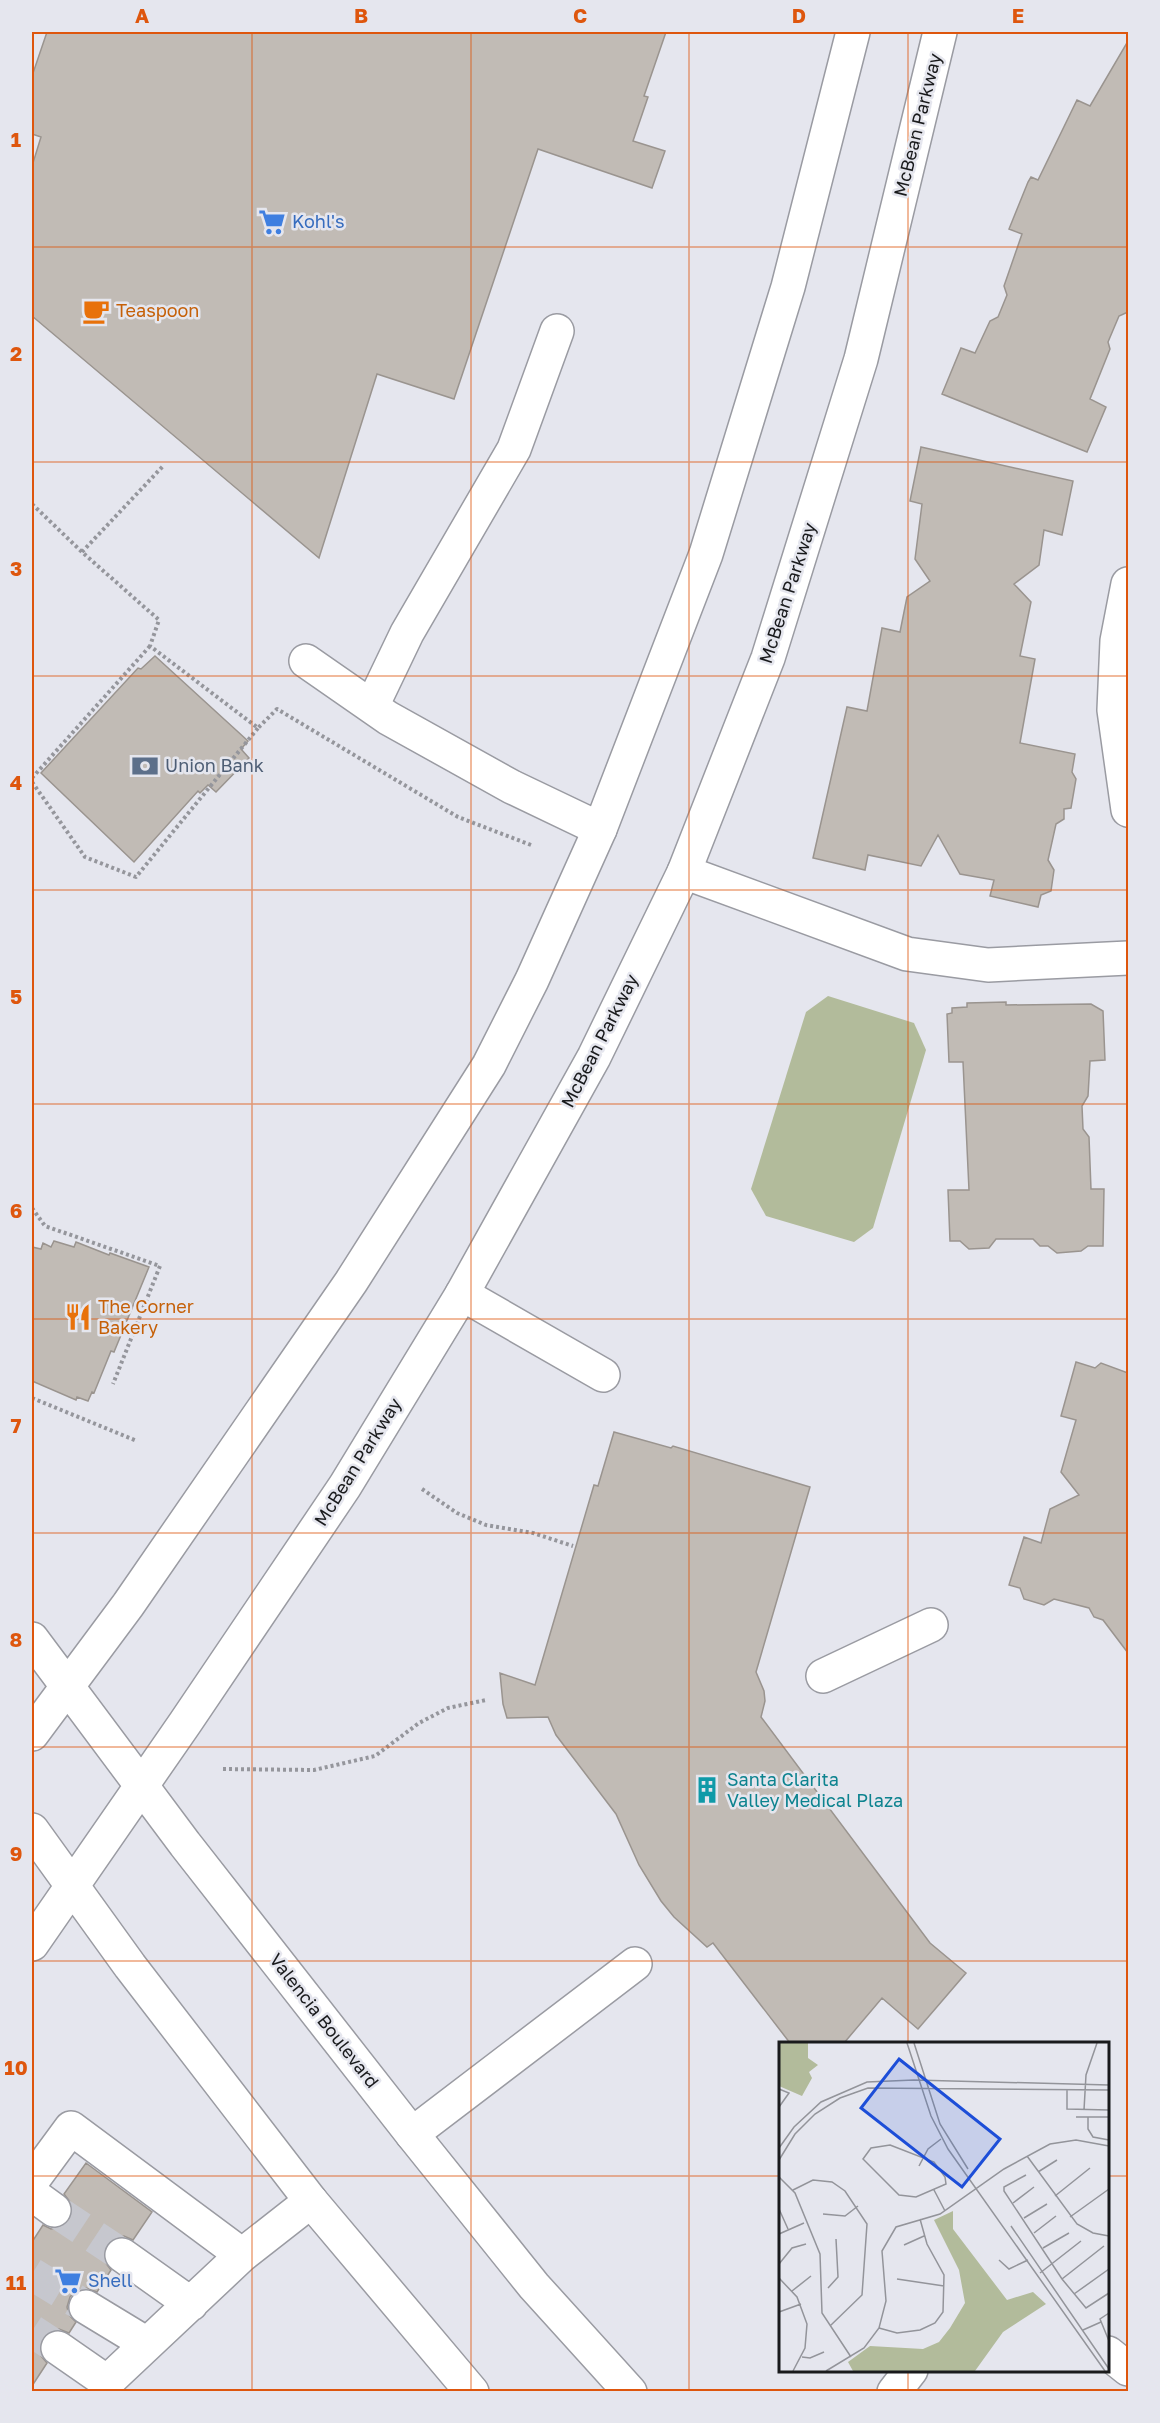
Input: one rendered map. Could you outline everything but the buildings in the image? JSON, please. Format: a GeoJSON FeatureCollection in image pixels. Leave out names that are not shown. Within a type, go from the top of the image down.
{"type":"FeatureCollection","features":[{"type":"Feature","properties":{"kind":"main road"},"geometry":{"type":"LineString","coordinates":[[32,1734],[128,1605],[351,1282],[489,1065],[532,980],[600,829],[706,554],[788,287],[853,32]]}},
{"type":"Feature","properties":{"kind":"main road","name":"McBean Parkway"},"geometry":{"type":"LineString","coordinates":[[32,1944],[345,1486],[462,1294],[594,1057],[684,872],[768,658],[861,359],[940,32]]}},
{"type":"Feature","properties":{"kind":"main road"},"geometry":{"type":"LineString","coordinates":[[372,706],[407,633],[514,449],[557,331]]}},
{"type":"Feature","properties":{"kind":"main road"},"geometry":{"type":"LineString","coordinates":[[1128,584],[1117,641],[1114,710],[1128,810]]}},
{"type":"Feature","properties":{"kind":"main road"},"geometry":{"type":"LineString","coordinates":[[306,661],[372,706],[512,787],[600,829]]}},
{"type":"Feature","properties":{"kind":"main road"},"geometry":{"type":"LineString","coordinates":[[684,872],[907,954],[988,965],[1128,958]]}},
{"type":"Feature","properties":{"kind":"main road"},"geometry":{"type":"LineString","coordinates":[[462,1294],[603,1375]]}},
{"type":"Feature","properties":{"kind":"main road"},"geometry":{"type":"LineString","coordinates":[[823,1676],[931,1625]]}},
{"type":"Feature","properties":{"kind":"main road","name":"Valencia Boulevard"},"geometry":{"type":"LineString","coordinates":[[32,1639],[142,1786],[412,2134],[534,2286],[630,2391]]}},
{"type":"Feature","properties":{"kind":"main road"},"geometry":{"type":"LineString","coordinates":[[32,1830],[130,1966],[311,2201],[472,2391]]}},
{"type":"Feature","properties":{"kind":"main road"},"geometry":{"type":"LineString","coordinates":[[412,2134],[635,1964]]}},
{"type":"Feature","properties":{"kind":"main road"},"geometry":{"type":"LineString","coordinates":[[32,2181],[71,2128],[242,2255]]}},
{"type":"Feature","properties":{"kind":"main road"},"geometry":{"type":"LineString","coordinates":[[58,2348],[107,2382],[242,2255],[311,2201]]}},
{"type":"Feature","properties":{"kind":"main road"},"geometry":{"type":"LineString","coordinates":[[122,2255],[191,2304]]}},
{"type":"Feature","properties":{"kind":"main road"},"geometry":{"type":"LineString","coordinates":[[86,2307],[147,2344]]}},
{"type":"Feature","properties":{"kind":"main road"},"geometry":{"type":"LineString","coordinates":[[1109,2355],[1128,2369]]}},
{"type":"Feature","properties":{"kind":"main road"},"geometry":{"type":"LineString","coordinates":[[894,2391],[909,2372]]}},
{"type":"Feature","properties":{"kind":"path"},"geometry":{"type":"LineString","coordinates":[[82,552],[164,465]]}},
{"type":"Feature","properties":{"kind":"path"},"geometry":{"type":"LineString","coordinates":[[32,504],[159,620],[150,646],[32,780],[85,857],[136,877],[258,728],[277,709],[458,817],[531,845]]}},
{"type":"Feature","properties":{"kind":"path"},"geometry":{"type":"LineString","coordinates":[[150,646],[258,728]]}},
{"type":"Feature","properties":{"kind":"path"},"geometry":{"type":"LineString","coordinates":[[32,1208],[45,1226],[160,1266],[113,1384]]}},
{"type":"Feature","properties":{"kind":"path"},"geometry":{"type":"LineString","coordinates":[[32,1398],[137,1441]]}},
{"type":"Feature","properties":{"kind":"path"},"geometry":{"type":"LineString","coordinates":[[422,1489],[458,1513],[486,1525],[534,1533],[573,1546]]}},
{"type":"Feature","properties":{"kind":"path"},"geometry":{"type":"LineString","coordinates":[[223,1769],[314,1770],[375,1756],[428,1718],[448,1708],[486,1700]]}},
{"type":"Feature","properties":{"kind":"green space"},"geometry":{"type":"Polygon","coordinates":[[[828,996],[914,1023],[926,1050],[873,1228],[854,1242],[766,1216],[751,1189],[806,1012],[828,996]]]}},
{"type":"Feature","properties":{"kind":"tunnel"},"geometry":{"type":"LineString","coordinates":[[54,2210],[122,2255]]}},
{"type":"Feature","properties":{"kind":"tunnel"},"geometry":{"type":"LineString","coordinates":[[32,2274],[86,2307]]}},
{"type":"Feature","properties":{"kind":"tunnel"},"geometry":{"type":"LineString","coordinates":[[32,2331],[58,2348]]}},
{"type":"Feature","properties":{"kind":"place","name":"Kohl's"},"geometry":{"type":"Point","coordinates":[272,222]}},
{"type":"Feature","properties":{"kind":"place","name":"Teaspoon"},"geometry":{"type":"Point","coordinates":[96,311]}},
{"type":"Feature","properties":{"kind":"place","name":"Union Bank"},"geometry":{"type":"Point","coordinates":[145,766]}},
{"type":"Feature","properties":{"kind":"place","name":"The Corner Bakery"},"geometry":{"type":"Point","coordinates":[78,1317]}},
{"type":"Feature","properties":{"kind":"place","name":"Santa Clarita Valley Medical Plaza"},"geometry":{"type":"Point","coordinates":[707,1790]}},
{"type":"Feature","properties":{"kind":"place","name":"Shell"},"geometry":{"type":"Point","coordinates":[68,2281]}}]}
